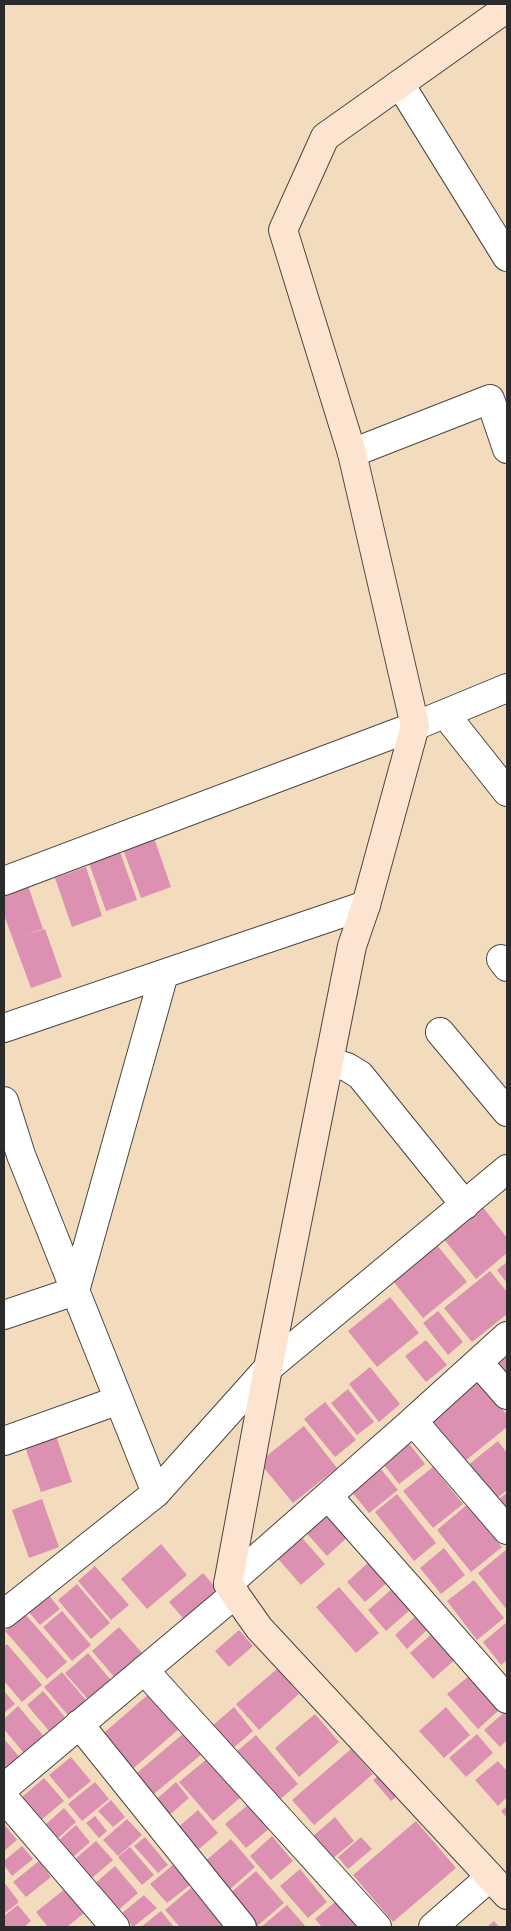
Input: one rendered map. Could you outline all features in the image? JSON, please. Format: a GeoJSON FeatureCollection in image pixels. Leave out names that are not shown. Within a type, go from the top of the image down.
{"type":"FeatureCollection","features":[{"type":"Feature","properties":{"kind":"street"},"geometry":{"type":"LineString","coordinates":[[433,1927],[499,1886],[259,1628],[231,1589],[268,1368],[352,946],[366,905],[415,726],[352,453],[283,230],[325,137],[507,8]]}},
{"type":"Feature","properties":{"kind":"street"},"geometry":{"type":"LineString","coordinates":[[400,84],[507,257]]}},
{"type":"Feature","properties":{"kind":"street"},"geometry":{"type":"LineString","coordinates":[[352,453],[498,394],[507,449]]}},
{"type":"Feature","properties":{"kind":"street"},"geometry":{"type":"LineString","coordinates":[[4,881],[415,726],[507,688]]}},
{"type":"Feature","properties":{"kind":"street"},"geometry":{"type":"LineString","coordinates":[[445,714],[507,792]]}},
{"type":"Feature","properties":{"kind":"street"},"geometry":{"type":"LineString","coordinates":[[4,1028],[366,905]]}},
{"type":"Feature","properties":{"kind":"street"},"geometry":{"type":"LineString","coordinates":[[75,1291],[164,974]]}},
{"type":"Feature","properties":{"kind":"street"},"geometry":{"type":"LineString","coordinates":[[440,1032],[507,1112]]}},
{"type":"Feature","properties":{"kind":"street"},"geometry":{"type":"LineString","coordinates":[[329,1062],[347,1067],[360,1075],[465,1204]]}},
{"type":"Feature","properties":{"kind":"street"},"geometry":{"type":"LineString","coordinates":[[4,1101],[12,1158],[75,1291],[156,1493]]}},
{"type":"Feature","properties":{"kind":"street"},"geometry":{"type":"LineString","coordinates":[[4,1614],[156,1493],[268,1368],[507,1169]]}},
{"type":"Feature","properties":{"kind":"street"},"geometry":{"type":"LineString","coordinates":[[4,1315],[75,1291]]}},
{"type":"Feature","properties":{"kind":"street"},"geometry":{"type":"LineString","coordinates":[[4,1788],[144,1670],[328,1496],[507,1336]]}},
{"type":"Feature","properties":{"kind":"street"},"geometry":{"type":"LineString","coordinates":[[478,1362],[507,1396]]}},
{"type":"Feature","properties":{"kind":"street"},"geometry":{"type":"LineString","coordinates":[[4,1441],[119,1400]]}},
{"type":"Feature","properties":{"kind":"street"},"geometry":{"type":"LineString","coordinates":[[412,1421],[507,1530]]}},
{"type":"Feature","properties":{"kind":"street"},"geometry":{"type":"LineString","coordinates":[[328,1496],[507,1699]]}},
{"type":"Feature","properties":{"kind":"street"},"geometry":{"type":"LineString","coordinates":[[144,1670],[377,1927]]}},
{"type":"Feature","properties":{"kind":"street"},"geometry":{"type":"LineString","coordinates":[[79,1724],[242,1927]]}},
{"type":"Feature","properties":{"kind":"street"},"geometry":{"type":"LineString","coordinates":[[4,1798],[116,1927]]}},
{"type":"Feature","properties":{"kind":"building"},"geometry":{"type":"Polygon","coordinates":[[[154,838],[171,887],[141,898],[123,849],[154,838]]]}},
{"type":"Feature","properties":{"kind":"building"},"geometry":{"type":"Polygon","coordinates":[[[120,852],[137,900],[106,911],[89,863],[120,852]]]}},
{"type":"Feature","properties":{"kind":"building"},"geometry":{"type":"Polygon","coordinates":[[[86,867],[102,916],[72,927],[55,878],[86,867]]]}},
{"type":"Feature","properties":{"kind":"building"},"geometry":{"type":"Polygon","coordinates":[[[26,880],[43,929],[23,936],[45,929],[62,977],[31,988],[4,915],[4,888],[26,880]]]}},
{"type":"Feature","properties":{"kind":"building"},"geometry":{"type":"Polygon","coordinates":[[[482,1206],[507,1238],[507,1253],[476,1279],[443,1238],[482,1206]]]}},
{"type":"Feature","properties":{"kind":"building"},"geometry":{"type":"Polygon","coordinates":[[[437,1245],[467,1282],[423,1318],[393,1281],[437,1245]]]}},
{"type":"Feature","properties":{"kind":"building"},"geometry":{"type":"Polygon","coordinates":[[[507,1262],[507,1283],[497,1270],[507,1262]]]}},
{"type":"Feature","properties":{"kind":"building"},"geometry":{"type":"Polygon","coordinates":[[[490,1271],[507,1292],[507,1314],[472,1342],[444,1308],[490,1271]]]}},
{"type":"Feature","properties":{"kind":"building"},"geometry":{"type":"Polygon","coordinates":[[[390,1297],[419,1333],[377,1367],[348,1331],[390,1297]]]}},
{"type":"Feature","properties":{"kind":"building"},"geometry":{"type":"Polygon","coordinates":[[[438,1311],[463,1342],[448,1355],[423,1323],[438,1311]]]}},
{"type":"Feature","properties":{"kind":"building"},"geometry":{"type":"Polygon","coordinates":[[[426,1340],[447,1365],[426,1382],[405,1356],[426,1340]]]}},
{"type":"Feature","properties":{"kind":"building"},"geometry":{"type":"Polygon","coordinates":[[[507,1355],[507,1374],[498,1362],[507,1355]]]}},
{"type":"Feature","properties":{"kind":"building"},"geometry":{"type":"Polygon","coordinates":[[[370,1367],[400,1404],[379,1422],[349,1384],[370,1367]]]}},
{"type":"Feature","properties":{"kind":"building"},"geometry":{"type":"Polygon","coordinates":[[[475,1375],[507,1415],[507,1427],[465,1461],[427,1414],[475,1375]]]}},
{"type":"Feature","properties":{"kind":"building"},"geometry":{"type":"Polygon","coordinates":[[[348,1389],[374,1422],[357,1435],[331,1403],[348,1389]]]}},
{"type":"Feature","properties":{"kind":"building"},"geometry":{"type":"Polygon","coordinates":[[[325,1402],[356,1440],[335,1457],[304,1419],[325,1402]]]}},
{"type":"Feature","properties":{"kind":"building"},"geometry":{"type":"Polygon","coordinates":[[[304,1426],[337,1468],[293,1503],[259,1462],[304,1426]]]}},
{"type":"Feature","properties":{"kind":"building"},"geometry":{"type":"Polygon","coordinates":[[[55,1433],[72,1482],[41,1492],[24,1444],[55,1433]]]}},
{"type":"Feature","properties":{"kind":"building"},"geometry":{"type":"Polygon","coordinates":[[[404,1437],[425,1464],[399,1484],[378,1457],[404,1437]]]}},
{"type":"Feature","properties":{"kind":"building"},"geometry":{"type":"Polygon","coordinates":[[[498,1441],[507,1453],[507,1490],[490,1504],[462,1470],[498,1441]]]}},
{"type":"Feature","properties":{"kind":"building"},"geometry":{"type":"Polygon","coordinates":[[[376,1463],[398,1490],[369,1513],[347,1486],[376,1463]]]}},
{"type":"Feature","properties":{"kind":"building"},"geometry":{"type":"Polygon","coordinates":[[[433,1467],[463,1504],[433,1528],[403,1491],[433,1467]]]}},
{"type":"Feature","properties":{"kind":"building"},"geometry":{"type":"Polygon","coordinates":[[[507,1493],[507,1513],[497,1500],[507,1493]]]}},
{"type":"Feature","properties":{"kind":"building"},"geometry":{"type":"Polygon","coordinates":[[[397,1494],[436,1543],[414,1561],[375,1512],[397,1494]]]}},
{"type":"Feature","properties":{"kind":"building"},"geometry":{"type":"Polygon","coordinates":[[[42,1499],[59,1547],[29,1558],[12,1510],[42,1499]]]}},
{"type":"Feature","properties":{"kind":"building"},"geometry":{"type":"Polygon","coordinates":[[[468,1504],[502,1547],[471,1572],[437,1530],[468,1504]]]}},
{"type":"Feature","properties":{"kind":"building"},"geometry":{"type":"Polygon","coordinates":[[[327,1505],[352,1533],[327,1556],[301,1527],[327,1505]]]}},
{"type":"Feature","properties":{"kind":"building"},"geometry":{"type":"Polygon","coordinates":[[[297,1532],[325,1564],[301,1585],[273,1553],[297,1532]]]}},
{"type":"Feature","properties":{"kind":"building"},"geometry":{"type":"Polygon","coordinates":[[[161,1544],[187,1575],[147,1609],[121,1579],[161,1544]]]}},
{"type":"Feature","properties":{"kind":"building"},"geometry":{"type":"Polygon","coordinates":[[[444,1548],[465,1575],[441,1594],[420,1568],[444,1548]]]}},
{"type":"Feature","properties":{"kind":"building"},"geometry":{"type":"Polygon","coordinates":[[[507,1549],[507,1610],[478,1573],[507,1549]]]}},
{"type":"Feature","properties":{"kind":"building"},"geometry":{"type":"Polygon","coordinates":[[[371,1560],[389,1581],[365,1602],[347,1582],[371,1560]]]}},
{"type":"Feature","properties":{"kind":"building"},"geometry":{"type":"Polygon","coordinates":[[[95,1566],[129,1605],[111,1620],[78,1581],[95,1566]]]}},
{"type":"Feature","properties":{"kind":"building"},"geometry":{"type":"Polygon","coordinates":[[[203,1573],[223,1596],[189,1625],[169,1602],[203,1573]]]}},
{"type":"Feature","properties":{"kind":"building"},"geometry":{"type":"Polygon","coordinates":[[[474,1580],[504,1618],[477,1640],[447,1601],[474,1580]]]}},
{"type":"Feature","properties":{"kind":"building"},"geometry":{"type":"Polygon","coordinates":[[[77,1584],[110,1623],[91,1639],[58,1600],[77,1584]]]}},
{"type":"Feature","properties":{"kind":"building"},"geometry":{"type":"Polygon","coordinates":[[[41,1586],[60,1609],[40,1625],[21,1603],[41,1586]]]}},
{"type":"Feature","properties":{"kind":"building"},"geometry":{"type":"Polygon","coordinates":[[[339,1587],[379,1633],[356,1653],[316,1607],[339,1587]]]}},
{"type":"Feature","properties":{"kind":"building"},"geometry":{"type":"Polygon","coordinates":[[[393,1588],[411,1609],[386,1631],[368,1610],[393,1588]]]}},
{"type":"Feature","properties":{"kind":"building"},"geometry":{"type":"Polygon","coordinates":[[[62,1611],[91,1645],[72,1661],[43,1627],[62,1611]]]}},
{"type":"Feature","properties":{"kind":"building"},"geometry":{"type":"Polygon","coordinates":[[[25,1614],[67,1662],[47,1679],[5,1631],[25,1614]]]}},
{"type":"Feature","properties":{"kind":"building"},"geometry":{"type":"Polygon","coordinates":[[[417,1615],[429,1628],[407,1649],[395,1635],[417,1615]]]}},
{"type":"Feature","properties":{"kind":"building"},"geometry":{"type":"Polygon","coordinates":[[[507,1622],[507,1660],[501,1665],[483,1642],[507,1622]]]}},
{"type":"Feature","properties":{"kind":"building"},"geometry":{"type":"Polygon","coordinates":[[[119,1627],[150,1662],[122,1686],[92,1651],[119,1627]]]}},
{"type":"Feature","properties":{"kind":"building"},"geometry":{"type":"Polygon","coordinates":[[[239,1630],[253,1646],[229,1667],[215,1651],[239,1630]]]}},
{"type":"Feature","properties":{"kind":"building"},"geometry":{"type":"Polygon","coordinates":[[[434,1632],[457,1658],[433,1679],[410,1653],[434,1632]]]}},
{"type":"Feature","properties":{"kind":"building"},"geometry":{"type":"Polygon","coordinates":[[[7,1644],[42,1685],[22,1702],[4,1681],[4,1647],[7,1644]]]}},
{"type":"Feature","properties":{"kind":"building"},"geometry":{"type":"Polygon","coordinates":[[[88,1653],[115,1685],[92,1704],[65,1673],[88,1653]]]}},
{"type":"Feature","properties":{"kind":"building"},"geometry":{"type":"Polygon","coordinates":[[[277,1669],[299,1694],[259,1730],[236,1704],[277,1669]]]}},
{"type":"Feature","properties":{"kind":"building"},"geometry":{"type":"Polygon","coordinates":[[[62,1672],[91,1706],[73,1721],[44,1687],[62,1672]]]}},
{"type":"Feature","properties":{"kind":"building"},"geometry":{"type":"Polygon","coordinates":[[[469,1676],[499,1710],[478,1729],[447,1694],[469,1676]]]}},
{"type":"Feature","properties":{"kind":"building"},"geometry":{"type":"Polygon","coordinates":[[[4,1691],[15,1704],[4,1713],[4,1691]]]}},
{"type":"Feature","properties":{"kind":"building"},"geometry":{"type":"Polygon","coordinates":[[[43,1691],[65,1717],[49,1731],[27,1705],[43,1691]]]}},
{"type":"Feature","properties":{"kind":"building"},"geometry":{"type":"Polygon","coordinates":[[[150,1693],[180,1728],[128,1773],[98,1738],[150,1693]]]}},
{"type":"Feature","properties":{"kind":"building"},"geometry":{"type":"Polygon","coordinates":[[[18,1706],[47,1740],[27,1757],[4,1729],[4,1719],[18,1706]]]}},
{"type":"Feature","properties":{"kind":"building"},"geometry":{"type":"Polygon","coordinates":[[[234,1707],[253,1731],[232,1749],[212,1726],[234,1707]]]}},
{"type":"Feature","properties":{"kind":"building"},"geometry":{"type":"Polygon","coordinates":[[[446,1707],[470,1735],[444,1758],[419,1731],[446,1707]]]}},
{"type":"Feature","properties":{"kind":"building"},"geometry":{"type":"Polygon","coordinates":[[[507,1710],[507,1740],[500,1747],[484,1730],[507,1710]]]}},
{"type":"Feature","properties":{"kind":"building"},"geometry":{"type":"Polygon","coordinates":[[[315,1714],[339,1742],[299,1777],[275,1748],[315,1714]]]}},
{"type":"Feature","properties":{"kind":"building"},"geometry":{"type":"Polygon","coordinates":[[[184,1733],[202,1754],[149,1798],[132,1777],[184,1733]]]}},
{"type":"Feature","properties":{"kind":"building"},"geometry":{"type":"Polygon","coordinates":[[[477,1734],[493,1753],[466,1777],[449,1758],[477,1734]]]}},
{"type":"Feature","properties":{"kind":"building"},"geometry":{"type":"Polygon","coordinates":[[[256,1735],[298,1784],[271,1807],[229,1758],[256,1735]]]}},
{"type":"Feature","properties":{"kind":"building"},"geometry":{"type":"Polygon","coordinates":[[[4,1739],[22,1760],[4,1775],[4,1739]]]}},
{"type":"Feature","properties":{"kind":"building"},"geometry":{"type":"Polygon","coordinates":[[[351,1749],[373,1774],[314,1825],[292,1800],[351,1749]]]}},
{"type":"Feature","properties":{"kind":"building"},"geometry":{"type":"Polygon","coordinates":[[[71,1757],[91,1781],[69,1799],[49,1775],[71,1757]]]}},
{"type":"Feature","properties":{"kind":"building"},"geometry":{"type":"Polygon","coordinates":[[[208,1758],[241,1797],[213,1821],[179,1782],[208,1758]]]}},
{"type":"Feature","properties":{"kind":"building"},"geometry":{"type":"Polygon","coordinates":[[[498,1761],[507,1771],[507,1797],[498,1806],[475,1780],[498,1761]]]}},
{"type":"Feature","properties":{"kind":"building"},"geometry":{"type":"Polygon","coordinates":[[[383,1772],[400,1793],[391,1801],[373,1780],[383,1772]]]}},
{"type":"Feature","properties":{"kind":"building"},"geometry":{"type":"Polygon","coordinates":[[[44,1778],[64,1801],[41,1820],[22,1797],[44,1778]]]}},
{"type":"Feature","properties":{"kind":"building"},"geometry":{"type":"Polygon","coordinates":[[[95,1782],[109,1799],[82,1821],[68,1804],[95,1782]]]}},
{"type":"Feature","properties":{"kind":"building"},"geometry":{"type":"Polygon","coordinates":[[[176,1782],[189,1798],[167,1817],[153,1802],[176,1782]]]}},
{"type":"Feature","properties":{"kind":"building"},"geometry":{"type":"Polygon","coordinates":[[[111,1800],[125,1817],[113,1827],[98,1811],[111,1800]]]}},
{"type":"Feature","properties":{"kind":"building"},"geometry":{"type":"Polygon","coordinates":[[[248,1805],[269,1829],[246,1848],[225,1824],[248,1805]]]}},
{"type":"Feature","properties":{"kind":"building"},"geometry":{"type":"Polygon","coordinates":[[[507,1806],[507,1818],[501,1811],[507,1806]]]}},
{"type":"Feature","properties":{"kind":"building"},"geometry":{"type":"Polygon","coordinates":[[[64,1808],[76,1822],[56,1840],[44,1826],[64,1808]]]}},
{"type":"Feature","properties":{"kind":"building"},"geometry":{"type":"Polygon","coordinates":[[[198,1810],[218,1833],[194,1853],[175,1830],[198,1810]]]}},
{"type":"Feature","properties":{"kind":"building"},"geometry":{"type":"Polygon","coordinates":[[[95,1816],[107,1831],[99,1838],[86,1823],[95,1816]]]}},
{"type":"Feature","properties":{"kind":"building"},"geometry":{"type":"Polygon","coordinates":[[[335,1817],[354,1841],[332,1859],[312,1837],[335,1817]]]}},
{"type":"Feature","properties":{"kind":"building"},"geometry":{"type":"Polygon","coordinates":[[[127,1819],[142,1835],[118,1856],[103,1840],[127,1819]]]}},
{"type":"Feature","properties":{"kind":"building"},"geometry":{"type":"Polygon","coordinates":[[[416,1821],[456,1868],[393,1922],[353,1875],[416,1821]]]}},
{"type":"Feature","properties":{"kind":"building"},"geometry":{"type":"Polygon","coordinates":[[[4,1824],[17,1840],[4,1851],[4,1824]]]}},
{"type":"Feature","properties":{"kind":"building"},"geometry":{"type":"Polygon","coordinates":[[[76,1825],[90,1842],[73,1857],[59,1840],[76,1825]]]}},
{"type":"Feature","properties":{"kind":"building"},"geometry":{"type":"Polygon","coordinates":[[[272,1836],[293,1861],[271,1880],[250,1856],[272,1836]]]}},
{"type":"Feature","properties":{"kind":"building"},"geometry":{"type":"Polygon","coordinates":[[[145,1837],[168,1865],[158,1873],[134,1846],[145,1837]]]}},
{"type":"Feature","properties":{"kind":"building"},"geometry":{"type":"Polygon","coordinates":[[[361,1837],[372,1849],[348,1869],[338,1857],[361,1837]]]}},
{"type":"Feature","properties":{"kind":"building"},"geometry":{"type":"Polygon","coordinates":[[[231,1839],[255,1867],[227,1892],[203,1863],[231,1839]]]}},
{"type":"Feature","properties":{"kind":"building"},"geometry":{"type":"Polygon","coordinates":[[[96,1841],[113,1860],[85,1884],[68,1865],[96,1841]]]}},
{"type":"Feature","properties":{"kind":"building"},"geometry":{"type":"Polygon","coordinates":[[[22,1846],[33,1859],[12,1876],[4,1865],[4,1861],[22,1846]]]}},
{"type":"Feature","properties":{"kind":"building"},"geometry":{"type":"Polygon","coordinates":[[[130,1847],[154,1875],[142,1885],[118,1857],[130,1847]]]}},
{"type":"Feature","properties":{"kind":"building"},"geometry":{"type":"Polygon","coordinates":[[[39,1861],[51,1877],[26,1897],[13,1882],[39,1861]]]}},
{"type":"Feature","properties":{"kind":"building"},"geometry":{"type":"Polygon","coordinates":[[[173,1865],[190,1885],[167,1903],[150,1884],[173,1865]]]}},
{"type":"Feature","properties":{"kind":"building"},"geometry":{"type":"Polygon","coordinates":[[[115,1866],[138,1893],[116,1912],[93,1885],[115,1866]]]}},
{"type":"Feature","properties":{"kind":"building"},"geometry":{"type":"Polygon","coordinates":[[[300,1869],[327,1902],[308,1918],[280,1886],[300,1869]]]}},
{"type":"Feature","properties":{"kind":"building"},"geometry":{"type":"Polygon","coordinates":[[[256,1871],[284,1903],[256,1927],[229,1894],[256,1871]]]}},
{"type":"Feature","properties":{"kind":"building"},"geometry":{"type":"Polygon","coordinates":[[[4,1882],[19,1902],[4,1914],[4,1882]]]}},
{"type":"Feature","properties":{"kind":"building"},"geometry":{"type":"Polygon","coordinates":[[[191,1888],[226,1927],[180,1927],[165,1910],[191,1888]]]}},
{"type":"Feature","properties":{"kind":"building"},"geometry":{"type":"Polygon","coordinates":[[[65,1889],[84,1913],[67,1927],[48,1927],[36,1912],[65,1889]]]}},
{"type":"Feature","properties":{"kind":"building"},"geometry":{"type":"Polygon","coordinates":[[[144,1895],[157,1908],[133,1927],[121,1914],[144,1895]]]}},
{"type":"Feature","properties":{"kind":"building"},"geometry":{"type":"Polygon","coordinates":[[[335,1902],[357,1927],[322,1927],[315,1919],[335,1902]]]}},
{"type":"Feature","properties":{"kind":"building"},"geometry":{"type":"Polygon","coordinates":[[[18,1905],[31,1921],[24,1927],[4,1927],[4,1916],[18,1905]]]}},
{"type":"Feature","properties":{"kind":"building"},"geometry":{"type":"Polygon","coordinates":[[[287,1905],[306,1927],[261,1927],[287,1905]]]}},
{"type":"Feature","properties":{"kind":"building"},"geometry":{"type":"Polygon","coordinates":[[[161,1911],[174,1927],[141,1927],[161,1911]]]}},
{"type":"Feature","properties":{"kind":"building"},"geometry":{"type":"Polygon","coordinates":[[[494,1921],[499,1927],[487,1927],[494,1921]]]}}]}
